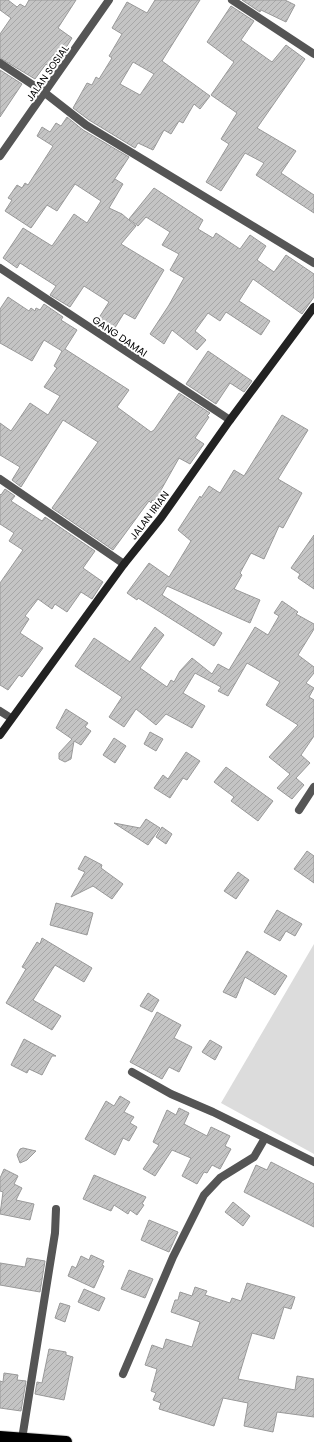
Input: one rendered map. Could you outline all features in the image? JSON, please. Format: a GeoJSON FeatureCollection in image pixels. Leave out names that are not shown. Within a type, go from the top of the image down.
{"type":"FeatureCollection","features":[{"type":"Feature","properties":{"kind":"highway"},"geometry":{"type":"LineString","coordinates":[[0,1437],[66,1442]]}},
{"type":"Feature","properties":{"kind":"main road","name":"JALAN IRIAN"},"geometry":{"type":"LineString","coordinates":[[0,735],[124,564],[161,518],[230,420],[314,307]]}},
{"type":"Feature","properties":{"kind":"street","name":"JALAN SOSIAL"},"geometry":{"type":"LineString","coordinates":[[0,156],[109,0]]}},
{"type":"Feature","properties":{"kind":"street"},"geometry":{"type":"LineString","coordinates":[[232,0],[314,54]]}},
{"type":"Feature","properties":{"kind":"street"},"geometry":{"type":"LineString","coordinates":[[0,63],[45,93],[86,125],[314,263]]}},
{"type":"Feature","properties":{"kind":"street","name":"GANG DAMAI"},"geometry":{"type":"LineString","coordinates":[[0,268],[230,420]]}},
{"type":"Feature","properties":{"kind":"street"},"geometry":{"type":"LineString","coordinates":[[0,479],[124,564]]}},
{"type":"Feature","properties":{"kind":"street"},"geometry":{"type":"LineString","coordinates":[[0,711],[11,718]]}},
{"type":"Feature","properties":{"kind":"street"},"geometry":{"type":"LineString","coordinates":[[299,810],[314,787]]}},
{"type":"Feature","properties":{"kind":"street"},"geometry":{"type":"LineString","coordinates":[[132,1072],[171,1094],[213,1112],[314,1162]]}},
{"type":"Feature","properties":{"kind":"street"},"geometry":{"type":"LineString","coordinates":[[123,1374],[173,1257],[204,1195],[220,1178],[254,1158],[265,1138]]}},
{"type":"Feature","properties":{"kind":"street"},"geometry":{"type":"LineString","coordinates":[[29,1440],[55,1233],[56,1208]]}},
{"type":"Feature","properties":{"kind":"shaded area"},"geometry":{"type":"Polygon","coordinates":[[[314,944],[314,1154],[221,1103],[314,944]]]}},
{"type":"Feature","properties":{"kind":"building"},"geometry":{"type":"Polygon","coordinates":[[[0,0],[8,0],[17,7],[20,4],[25,7],[29,0],[76,0],[58,28],[72,38],[64,51],[66,52],[54,69],[46,64],[35,79],[0,58],[0,34],[11,18],[0,10],[0,0]]]}},
{"type":"Feature","properties":{"kind":"building"},"geometry":{"type":"Polygon","coordinates":[[[155,0],[200,0],[162,61],[210,96],[200,109],[194,104],[183,123],[179,121],[171,134],[164,130],[153,150],[138,143],[135,148],[89,120],[73,108],[87,83],[92,85],[96,77],[99,79],[112,58],[109,56],[122,34],[112,28],[127,2],[147,13],[155,0]],[[133,62],[120,84],[140,95],[154,74],[133,62]]]}},
{"type":"Feature","properties":{"kind":"building"},"geometry":{"type":"Polygon","coordinates":[[[242,0],[285,0],[295,5],[286,22],[261,10],[260,12],[242,0]]]}},
{"type":"Feature","properties":{"kind":"building"},"geometry":{"type":"Polygon","coordinates":[[[231,6],[254,21],[241,40],[272,62],[286,45],[305,59],[257,128],[296,151],[281,173],[314,195],[314,213],[256,175],[264,163],[245,153],[221,191],[206,182],[229,144],[221,139],[237,113],[211,95],[234,62],[207,42],[231,6]]]}},
{"type":"Feature","properties":{"kind":"building"},"geometry":{"type":"Polygon","coordinates":[[[0,70],[22,84],[0,117],[0,70]]]}},
{"type":"Feature","properties":{"kind":"building"},"geometry":{"type":"Polygon","coordinates":[[[67,117],[83,130],[129,157],[112,183],[115,179],[123,184],[109,208],[122,214],[136,226],[121,244],[164,270],[135,319],[124,313],[111,334],[95,324],[109,302],[84,286],[70,307],[50,295],[56,286],[20,263],[17,268],[3,258],[23,228],[52,246],[74,214],[87,223],[101,201],[75,184],[57,211],[47,205],[31,228],[5,211],[12,200],[8,198],[17,185],[22,188],[25,183],[28,185],[53,146],[37,136],[42,127],[50,132],[56,123],[61,126],[67,117]]]}},
{"type":"Feature","properties":{"kind":"building"},"geometry":{"type":"Polygon","coordinates":[[[154,188],[203,220],[198,229],[213,238],[216,233],[240,249],[250,235],[266,246],[257,260],[274,272],[286,255],[314,274],[314,297],[302,314],[253,279],[239,301],[270,321],[261,335],[226,312],[220,321],[208,313],[195,331],[206,340],[197,350],[172,330],[164,344],[150,334],[184,278],[170,270],[179,254],[162,245],[170,232],[146,217],[138,226],[129,219],[154,188]]]}},
{"type":"Feature","properties":{"kind":"building"},"geometry":{"type":"Polygon","coordinates":[[[8,297],[29,311],[31,308],[35,311],[36,308],[40,310],[44,304],[63,317],[61,320],[77,330],[65,349],[129,390],[117,407],[151,432],[154,430],[179,393],[210,413],[207,416],[209,417],[195,438],[204,444],[190,464],[179,458],[161,490],[167,494],[159,505],[152,500],[151,503],[149,501],[113,550],[52,508],[98,442],[63,420],[21,487],[12,480],[20,467],[0,455],[0,423],[11,431],[30,403],[48,415],[60,396],[44,387],[57,368],[54,366],[62,351],[44,340],[32,361],[0,343],[0,309],[8,297]]]}},
{"type":"Feature","properties":{"kind":"building"},"geometry":{"type":"Polygon","coordinates":[[[208,351],[252,381],[244,392],[230,383],[216,404],[186,384],[208,351]]]}},
{"type":"Feature","properties":{"kind":"building"},"geometry":{"type":"Polygon","coordinates":[[[282,415],[308,430],[278,479],[302,493],[283,528],[279,526],[264,559],[251,553],[240,573],[242,575],[234,589],[260,600],[250,623],[167,586],[162,595],[222,633],[214,646],[138,598],[137,600],[127,593],[149,563],[169,577],[191,541],[178,530],[200,496],[201,498],[209,486],[220,493],[234,470],[244,476],[282,415]]]}},
{"type":"Feature","properties":{"kind":"building"},"geometry":{"type":"Polygon","coordinates":[[[5,489],[15,496],[11,501],[42,521],[45,517],[95,551],[83,568],[103,582],[92,599],[81,592],[67,612],[55,604],[52,609],[38,599],[25,616],[29,619],[20,633],[43,648],[22,677],[19,675],[8,690],[0,685],[0,583],[23,550],[9,541],[14,533],[0,524],[0,494],[1,495],[5,489]]]}},
{"type":"Feature","properties":{"kind":"building"},"geometry":{"type":"Polygon","coordinates":[[[314,535],[314,589],[298,578],[300,574],[291,568],[314,535]]]}},
{"type":"Feature","properties":{"kind":"building"},"geometry":{"type":"Polygon","coordinates":[[[282,601],[298,612],[296,614],[314,624],[314,629],[298,655],[314,667],[314,673],[306,683],[314,688],[309,697],[314,700],[314,736],[301,755],[310,763],[296,778],[304,785],[292,799],[277,788],[290,774],[269,757],[298,725],[266,705],[280,682],[247,663],[228,696],[218,691],[221,687],[195,673],[183,693],[205,706],[192,728],[166,714],[156,725],[136,709],[124,727],[109,717],[122,697],[75,666],[94,638],[130,662],[155,627],[164,635],[140,668],[167,687],[171,680],[174,682],[180,671],[192,658],[212,674],[218,664],[229,670],[255,627],[268,635],[279,616],[274,613],[282,601]]]}},
{"type":"Feature","properties":{"kind":"building"},"geometry":{"type":"Polygon","coordinates":[[[66,709],[88,723],[85,727],[91,731],[81,745],[74,741],[71,759],[65,762],[59,759],[59,753],[72,739],[56,728],[66,709]]]}},
{"type":"Feature","properties":{"kind":"building"},"geometry":{"type":"Polygon","coordinates":[[[150,732],[163,739],[156,751],[144,744],[150,732]]]}},
{"type":"Feature","properties":{"kind":"building"},"geometry":{"type":"Polygon","coordinates":[[[114,738],[126,746],[115,763],[103,755],[114,738]]]}},
{"type":"Feature","properties":{"kind":"building"},"geometry":{"type":"Polygon","coordinates":[[[186,752],[200,761],[187,780],[183,778],[170,798],[154,788],[163,775],[168,779],[186,752]]]}},
{"type":"Feature","properties":{"kind":"building"},"geometry":{"type":"Polygon","coordinates":[[[226,767],[273,801],[258,821],[231,801],[234,797],[214,782],[226,767]]]}},
{"type":"Feature","properties":{"kind":"building"},"geometry":{"type":"Polygon","coordinates":[[[146,819],[160,828],[148,845],[114,823],[140,828],[146,819]]]}},
{"type":"Feature","properties":{"kind":"building"},"geometry":{"type":"Polygon","coordinates":[[[162,827],[172,834],[166,844],[156,837],[162,827]]]}},
{"type":"Feature","properties":{"kind":"building"},"geometry":{"type":"Polygon","coordinates":[[[307,851],[314,856],[314,883],[294,869],[307,851]]]}},
{"type":"Feature","properties":{"kind":"building"},"geometry":{"type":"Polygon","coordinates":[[[85,856],[102,865],[101,868],[123,884],[112,899],[93,886],[71,897],[85,872],[78,869],[85,856]]]}},
{"type":"Feature","properties":{"kind":"building"},"geometry":{"type":"Polygon","coordinates":[[[238,872],[249,880],[236,899],[224,891],[238,872]]]}},
{"type":"Feature","properties":{"kind":"building"},"geometry":{"type":"Polygon","coordinates":[[[56,903],[93,913],[87,935],[50,925],[56,903]]]}},
{"type":"Feature","properties":{"kind":"building"},"geometry":{"type":"Polygon","coordinates":[[[277,910],[302,924],[295,936],[286,931],[280,941],[264,932],[277,910]]]}},
{"type":"Feature","properties":{"kind":"building"},"geometry":{"type":"Polygon","coordinates":[[[42,938],[92,968],[84,982],[55,965],[33,1000],[61,1016],[52,1030],[6,1003],[26,969],[22,967],[37,942],[40,944],[42,938]]]}},
{"type":"Feature","properties":{"kind":"building"},"geometry":{"type":"Polygon","coordinates":[[[247,951],[287,976],[275,995],[245,977],[236,998],[223,992],[247,951]]]}},
{"type":"Feature","properties":{"kind":"building"},"geometry":{"type":"Polygon","coordinates":[[[148,993],[159,1000],[152,1012],[140,1006],[148,993]]]}},
{"type":"Feature","properties":{"kind":"building"},"geometry":{"type":"Polygon","coordinates":[[[157,1012],[181,1025],[174,1038],[192,1047],[179,1072],[169,1067],[162,1079],[130,1062],[157,1012]]]}},
{"type":"Feature","properties":{"kind":"building"},"geometry":{"type":"Polygon","coordinates":[[[24,1039],[56,1056],[52,1056],[42,1075],[29,1069],[27,1073],[11,1065],[24,1039]]]}},
{"type":"Feature","properties":{"kind":"building"},"geometry":{"type":"Polygon","coordinates":[[[210,1040],[222,1047],[215,1060],[202,1052],[210,1040]]]}},
{"type":"Feature","properties":{"kind":"building"},"geometry":{"type":"Polygon","coordinates":[[[120,1096],[130,1102],[124,1112],[134,1117],[130,1123],[137,1127],[129,1141],[123,1138],[115,1155],[85,1139],[106,1101],[114,1106],[120,1096]]]}},
{"type":"Feature","properties":{"kind":"building"},"geometry":{"type":"Polygon","coordinates":[[[179,1108],[189,1113],[184,1124],[207,1136],[211,1127],[230,1136],[225,1146],[231,1149],[220,1169],[212,1165],[207,1173],[204,1172],[197,1184],[182,1176],[191,1158],[172,1150],[155,1176],[143,1169],[159,1145],[153,1142],[167,1110],[176,1115],[179,1108]]]}},
{"type":"Feature","properties":{"kind":"building"},"geometry":{"type":"Polygon","coordinates":[[[23,1148],[36,1151],[27,1160],[20,1163],[17,1155],[20,1149],[23,1148]]]}},
{"type":"Feature","properties":{"kind":"building"},"geometry":{"type":"Polygon","coordinates":[[[271,1162],[314,1184],[314,1227],[244,1192],[256,1165],[267,1170],[271,1162]]]}},
{"type":"Feature","properties":{"kind":"building"},"geometry":{"type":"Polygon","coordinates":[[[4,1169],[18,1176],[14,1184],[22,1188],[16,1200],[34,1204],[30,1220],[0,1214],[3,1192],[0,1191],[0,1178],[4,1169]]]}},
{"type":"Feature","properties":{"kind":"building"},"geometry":{"type":"Polygon","coordinates":[[[94,1175],[146,1197],[142,1204],[144,1205],[137,1215],[130,1210],[128,1214],[114,1205],[111,1211],[83,1199],[94,1175]]]}},
{"type":"Feature","properties":{"kind":"building"},"geometry":{"type":"Polygon","coordinates":[[[233,1202],[250,1216],[243,1226],[225,1212],[233,1202]]]}},
{"type":"Feature","properties":{"kind":"building"},"geometry":{"type":"Polygon","coordinates":[[[149,1220],[178,1232],[169,1252],[141,1240],[149,1220]]]}},
{"type":"Feature","properties":{"kind":"building"},"geometry":{"type":"Polygon","coordinates":[[[91,1255],[104,1261],[102,1265],[104,1266],[94,1288],[68,1276],[72,1266],[76,1268],[81,1256],[89,1260],[91,1255]]]}},
{"type":"Feature","properties":{"kind":"building"},"geometry":{"type":"Polygon","coordinates":[[[27,1258],[45,1261],[40,1292],[0,1285],[0,1263],[25,1267],[27,1258]]]}},
{"type":"Feature","properties":{"kind":"building"},"geometry":{"type":"Polygon","coordinates":[[[129,1270],[153,1279],[145,1298],[121,1289],[129,1270]]]}},
{"type":"Feature","properties":{"kind":"building"},"geometry":{"type":"Polygon","coordinates":[[[247,1283],[295,1297],[291,1309],[284,1307],[274,1339],[252,1333],[238,1379],[295,1390],[297,1376],[314,1379],[314,1417],[277,1412],[273,1432],[244,1426],[248,1403],[223,1398],[214,1426],[159,1409],[161,1403],[153,1400],[156,1393],[151,1391],[157,1369],[145,1365],[152,1345],[163,1349],[166,1339],[192,1347],[200,1322],[171,1312],[175,1300],[178,1300],[180,1292],[192,1296],[195,1287],[207,1291],[205,1295],[230,1303],[232,1298],[241,1301],[247,1283]]]}},
{"type":"Feature","properties":{"kind":"building"},"geometry":{"type":"Polygon","coordinates":[[[84,1289],[105,1298],[99,1311],[78,1302],[84,1289]]]}},
{"type":"Feature","properties":{"kind":"building"},"geometry":{"type":"Polygon","coordinates":[[[60,1303],[70,1306],[65,1322],[55,1318],[60,1303]]]}},
{"type":"Feature","properties":{"kind":"building"},"geometry":{"type":"Polygon","coordinates":[[[49,1349],[66,1352],[66,1355],[73,1357],[64,1400],[35,1394],[37,1382],[42,1383],[49,1349]]]}},
{"type":"Feature","properties":{"kind":"building"},"geometry":{"type":"Polygon","coordinates":[[[4,1373],[18,1375],[17,1380],[26,1381],[21,1411],[0,1408],[0,1381],[3,1382],[4,1373]]]}}]}
